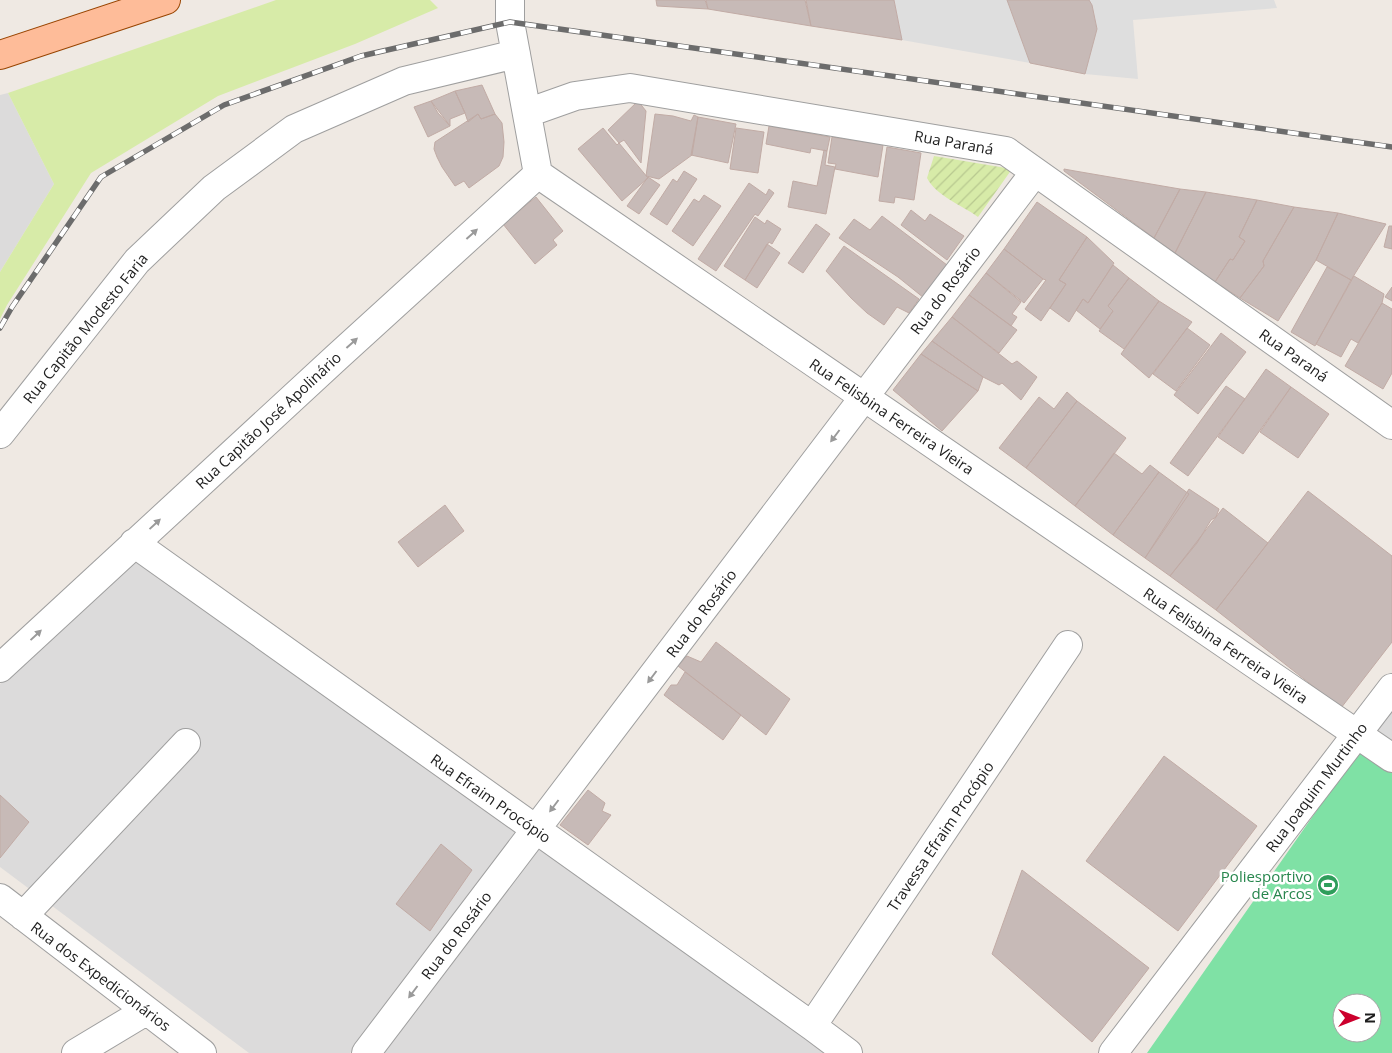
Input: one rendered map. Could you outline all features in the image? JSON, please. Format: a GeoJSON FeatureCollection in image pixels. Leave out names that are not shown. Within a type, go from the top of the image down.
{"type":"FeatureCollection","features":[{"type":"Feature","properties":{"kind":"main road"},"geometry":{"type":"LineString","coordinates":[[0,55],[166,0]]}},
{"type":"Feature","properties":{"kind":"street"},"geometry":{"type":"LineString","coordinates":[[510,0],[510,22],[538,174]]}},
{"type":"Feature","properties":{"kind":"street","name":"Rua Capitão Modesto Faria"},"geometry":{"type":"LineString","coordinates":[[0,434],[137,261],[214,188],[294,128],[404,81],[516,54]]}},
{"type":"Feature","properties":{"kind":"street","name":"Rua Paraná"},"geometry":{"type":"LineString","coordinates":[[527,113],[575,96],[630,88],[1006,151],[1392,425]]}},
{"type":"Feature","properties":{"kind":"street","name":"Rua do Rosário"},"geometry":{"type":"LineString","coordinates":[[366,1053],[1035,172]]}},
{"type":"Feature","properties":{"kind":"street","name":"Rua Felisbina Ferreira Vieira"},"geometry":{"type":"LineString","coordinates":[[538,174],[1392,758]]}},
{"type":"Feature","properties":{"kind":"street","name":"Rua Capitão José Apolinário"},"geometry":{"type":"LineString","coordinates":[[0,668],[538,174]]}},
{"type":"Feature","properties":{"kind":"street","name":"Rua Efraim Procópio"},"geometry":{"type":"LineString","coordinates":[[134,543],[848,1053]]}},
{"type":"Feature","properties":{"kind":"street","name":"Travessa Efraim Procópio"},"geometry":{"type":"LineString","coordinates":[[812,1026],[1068,645]]}},
{"type":"Feature","properties":{"kind":"street","name":"Rua Joaquim Murtinho"},"geometry":{"type":"LineString","coordinates":[[1112,1053],[1392,688]]}},
{"type":"Feature","properties":{"kind":"street"},"geometry":{"type":"LineString","coordinates":[[23,916],[186,743]]}},
{"type":"Feature","properties":{"kind":"street","name":"Rua dos Expedicionários"},"geometry":{"type":"LineString","coordinates":[[0,898],[202,1053]]}},
{"type":"Feature","properties":{"kind":"street"},"geometry":{"type":"LineString","coordinates":[[76,1053],[146,1011]]}},
{"type":"Feature","properties":{"kind":"shaded area"},"geometry":{"type":"Polygon","coordinates":[[[894,0],[1007,0],[1030,63],[902,40],[894,0]]]}},
{"type":"Feature","properties":{"kind":"shaded area"},"geometry":{"type":"Polygon","coordinates":[[[1089,0],[1274,0],[1277,8],[1133,20],[1138,79],[1085,74],[1097,29],[1092,5],[1089,0]]]}},
{"type":"Feature","properties":{"kind":"shaded area"},"geometry":{"type":"Polygon","coordinates":[[[8,93],[54,184],[0,272],[0,95],[8,93]]]}},
{"type":"Feature","properties":{"kind":"shaded area"},"geometry":{"type":"Polygon","coordinates":[[[137,557],[521,832],[350,1053],[249,1053],[0,867],[0,684],[137,557]]]}},
{"type":"Feature","properties":{"kind":"shaded area"},"geometry":{"type":"Polygon","coordinates":[[[1392,708],[1392,740],[1376,729],[1392,708]]]}},
{"type":"Feature","properties":{"kind":"shaded area"},"geometry":{"type":"Polygon","coordinates":[[[536,830],[848,1053],[366,1053],[536,830]]]}},
{"type":"Feature","properties":{"kind":"green space"},"geometry":{"type":"Polygon","coordinates":[[[276,0],[430,0],[438,8],[355,44],[218,96],[91,173],[0,319],[0,272],[54,184],[8,93],[276,0]]]}},
{"type":"Feature","properties":{"kind":"green space"},"geometry":{"type":"Polygon","coordinates":[[[934,156],[1012,169],[978,217],[943,195],[931,184],[927,178],[934,156]]]}},
{"type":"Feature","properties":{"kind":"green space","name":"Poliesportivo de Arcos"},"geometry":{"type":"Polygon","coordinates":[[[1362,746],[1392,767],[1392,1053],[1147,1053],[1362,746]]]}},
{"type":"Feature","properties":{"kind":"building"},"geometry":{"type":"Polygon","coordinates":[[[656,0],[705,0],[708,9],[657,6],[656,0]]]}},
{"type":"Feature","properties":{"kind":"building"},"geometry":{"type":"Polygon","coordinates":[[[706,0],[805,0],[811,26],[708,9],[706,0]]]}},
{"type":"Feature","properties":{"kind":"building"},"geometry":{"type":"Polygon","coordinates":[[[806,0],[894,0],[902,40],[811,26],[806,0]]]}},
{"type":"Feature","properties":{"kind":"building"},"geometry":{"type":"Polygon","coordinates":[[[1007,0],[1089,0],[1092,5],[1097,29],[1085,74],[1030,63],[1007,0]]]}},
{"type":"Feature","properties":{"kind":"building"},"geometry":{"type":"Polygon","coordinates":[[[482,85],[495,114],[481,119],[478,114],[468,122],[455,91],[482,85]]]}},
{"type":"Feature","properties":{"kind":"building"},"geometry":{"type":"Polygon","coordinates":[[[455,91],[465,113],[450,119],[450,126],[431,101],[455,91]]]}},
{"type":"Feature","properties":{"kind":"building"},"geometry":{"type":"Polygon","coordinates":[[[431,101],[438,113],[450,126],[428,137],[414,107],[431,101]]]}},
{"type":"Feature","properties":{"kind":"building"},"geometry":{"type":"Polygon","coordinates":[[[638,101],[646,111],[641,163],[624,140],[619,143],[608,130],[638,101]]]}},
{"type":"Feature","properties":{"kind":"building"},"geometry":{"type":"Polygon","coordinates":[[[478,114],[481,119],[495,114],[502,123],[503,157],[499,166],[469,188],[464,181],[455,186],[437,157],[434,149],[435,142],[478,114]]]}},
{"type":"Feature","properties":{"kind":"building"},"geometry":{"type":"Polygon","coordinates":[[[655,114],[691,121],[694,115],[698,117],[692,155],[659,179],[646,176],[655,114]]]}},
{"type":"Feature","properties":{"kind":"building"},"geometry":{"type":"Polygon","coordinates":[[[698,117],[736,124],[728,163],[691,155],[698,117]]]}},
{"type":"Feature","properties":{"kind":"building"},"geometry":{"type":"Polygon","coordinates":[[[769,126],[830,137],[827,151],[811,148],[810,153],[766,144],[769,126]]]}},
{"type":"Feature","properties":{"kind":"building"},"geometry":{"type":"Polygon","coordinates":[[[603,128],[617,145],[619,143],[648,178],[622,201],[578,149],[603,128]]]}},
{"type":"Feature","properties":{"kind":"building"},"geometry":{"type":"Polygon","coordinates":[[[736,128],[764,132],[758,173],[730,169],[736,128]]]}},
{"type":"Feature","properties":{"kind":"building"},"geometry":{"type":"Polygon","coordinates":[[[832,137],[883,145],[878,177],[835,169],[836,164],[828,163],[832,137]]]}},
{"type":"Feature","properties":{"kind":"building"},"geometry":{"type":"Polygon","coordinates":[[[887,147],[921,153],[914,200],[895,197],[894,203],[879,201],[887,147]]]}},
{"type":"Feature","properties":{"kind":"building"},"geometry":{"type":"Polygon","coordinates":[[[824,150],[827,151],[825,165],[835,167],[826,214],[788,207],[793,181],[817,186],[824,150]]]}},
{"type":"Feature","properties":{"kind":"building"},"geometry":{"type":"Polygon","coordinates":[[[1064,169],[1180,189],[1154,238],[1064,171],[1064,169]]]}},
{"type":"Feature","properties":{"kind":"building"},"geometry":{"type":"Polygon","coordinates":[[[684,171],[697,179],[667,225],[650,214],[673,179],[677,182],[684,171]]]}},
{"type":"Feature","properties":{"kind":"building"},"geometry":{"type":"Polygon","coordinates":[[[648,177],[660,185],[639,214],[627,206],[648,177]]]}},
{"type":"Feature","properties":{"kind":"building"},"geometry":{"type":"Polygon","coordinates":[[[749,183],[766,195],[769,189],[774,193],[758,216],[755,214],[716,271],[698,259],[749,183]]]}},
{"type":"Feature","properties":{"kind":"building"},"geometry":{"type":"Polygon","coordinates":[[[1180,189],[1206,192],[1175,253],[1154,238],[1180,189]]]}},
{"type":"Feature","properties":{"kind":"building"},"geometry":{"type":"Polygon","coordinates":[[[1206,192],[1257,200],[1239,237],[1245,241],[1233,260],[1230,259],[1215,282],[1175,253],[1206,192]]]}},
{"type":"Feature","properties":{"kind":"building"},"geometry":{"type":"Polygon","coordinates":[[[704,195],[721,206],[693,246],[672,231],[694,199],[699,202],[704,195]]]}},
{"type":"Feature","properties":{"kind":"building"},"geometry":{"type":"Polygon","coordinates":[[[536,197],[563,231],[553,240],[557,245],[535,264],[503,224],[536,197]]]}},
{"type":"Feature","properties":{"kind":"building"},"geometry":{"type":"Polygon","coordinates":[[[1257,200],[1294,207],[1263,261],[1264,266],[1240,298],[1215,282],[1230,259],[1233,260],[1245,241],[1239,237],[1257,200]]]}},
{"type":"Feature","properties":{"kind":"building"},"geometry":{"type":"Polygon","coordinates":[[[1037,202],[1087,237],[1059,280],[1066,284],[1041,321],[1025,309],[1046,280],[1004,249],[1037,202]]]}},
{"type":"Feature","properties":{"kind":"building"},"geometry":{"type":"Polygon","coordinates":[[[1294,207],[1338,213],[1316,260],[1278,321],[1240,298],[1264,266],[1263,261],[1294,207]]]}},
{"type":"Feature","properties":{"kind":"building"},"geometry":{"type":"Polygon","coordinates":[[[911,210],[925,221],[930,214],[964,236],[947,260],[901,225],[911,210]]]}},
{"type":"Feature","properties":{"kind":"building"},"geometry":{"type":"Polygon","coordinates":[[[1338,213],[1386,224],[1351,280],[1316,260],[1338,213]]]}},
{"type":"Feature","properties":{"kind":"building"},"geometry":{"type":"Polygon","coordinates":[[[882,216],[947,265],[924,298],[898,277],[839,238],[854,219],[870,230],[882,216]]]}},
{"type":"Feature","properties":{"kind":"building"},"geometry":{"type":"Polygon","coordinates":[[[755,217],[765,224],[767,220],[781,229],[772,244],[769,242],[745,280],[724,266],[755,217]]]}},
{"type":"Feature","properties":{"kind":"building"},"geometry":{"type":"Polygon","coordinates":[[[816,224],[830,234],[803,273],[788,263],[816,224]]]}},
{"type":"Feature","properties":{"kind":"building"},"geometry":{"type":"Polygon","coordinates":[[[1389,226],[1392,226],[1392,249],[1384,247],[1389,226]]]}},
{"type":"Feature","properties":{"kind":"building"},"geometry":{"type":"Polygon","coordinates":[[[1087,237],[1114,263],[1088,303],[1083,299],[1069,322],[1050,308],[1066,284],[1059,280],[1087,237]]]}},
{"type":"Feature","properties":{"kind":"building"},"geometry":{"type":"Polygon","coordinates":[[[767,244],[780,253],[757,288],[745,280],[767,244]]]}},
{"type":"Feature","properties":{"kind":"building"},"geometry":{"type":"Polygon","coordinates":[[[844,246],[919,299],[909,313],[897,307],[884,325],[851,298],[826,271],[844,246]]]}},
{"type":"Feature","properties":{"kind":"building"},"geometry":{"type":"Polygon","coordinates":[[[1004,249],[1043,279],[1024,303],[986,273],[1004,249]]]}},
{"type":"Feature","properties":{"kind":"building"},"geometry":{"type":"Polygon","coordinates":[[[1113,265],[1129,278],[1108,306],[1113,311],[1100,329],[1076,310],[1083,299],[1088,303],[1113,265]]]}},
{"type":"Feature","properties":{"kind":"building"},"geometry":{"type":"Polygon","coordinates":[[[1327,267],[1351,280],[1315,346],[1291,332],[1327,267]]]}},
{"type":"Feature","properties":{"kind":"building"},"geometry":{"type":"Polygon","coordinates":[[[986,273],[1021,302],[1012,314],[1017,317],[1011,326],[969,295],[986,273]]]}},
{"type":"Feature","properties":{"kind":"building"},"geometry":{"type":"Polygon","coordinates":[[[1354,276],[1384,294],[1382,303],[1358,343],[1351,339],[1341,357],[1316,344],[1354,276]]]}},
{"type":"Feature","properties":{"kind":"building"},"geometry":{"type":"Polygon","coordinates":[[[1129,278],[1159,301],[1124,349],[1099,331],[1113,311],[1108,306],[1129,278]]]}},
{"type":"Feature","properties":{"kind":"building"},"geometry":{"type":"Polygon","coordinates":[[[1392,287],[1392,301],[1385,297],[1392,287]]]}},
{"type":"Feature","properties":{"kind":"building"},"geometry":{"type":"Polygon","coordinates":[[[969,295],[1017,330],[999,353],[952,317],[969,295]]]}},
{"type":"Feature","properties":{"kind":"building"},"geometry":{"type":"Polygon","coordinates":[[[1159,301],[1192,322],[1149,378],[1121,354],[1159,301]]]}},
{"type":"Feature","properties":{"kind":"building"},"geometry":{"type":"Polygon","coordinates":[[[1382,303],[1392,309],[1392,373],[1383,389],[1345,366],[1382,303]]]}},
{"type":"Feature","properties":{"kind":"building"},"geometry":{"type":"Polygon","coordinates":[[[952,317],[1012,364],[1017,361],[1037,377],[1021,400],[1002,383],[999,385],[983,377],[932,341],[952,317]]]}},
{"type":"Feature","properties":{"kind":"building"},"geometry":{"type":"Polygon","coordinates":[[[1187,328],[1210,345],[1176,391],[1153,374],[1187,328]]]}},
{"type":"Feature","properties":{"kind":"building"},"geometry":{"type":"Polygon","coordinates":[[[1221,333],[1246,352],[1198,414],[1174,395],[1221,333]]]}},
{"type":"Feature","properties":{"kind":"building"},"geometry":{"type":"Polygon","coordinates":[[[932,341],[983,377],[978,391],[921,354],[932,341]]]}},
{"type":"Feature","properties":{"kind":"building"},"geometry":{"type":"Polygon","coordinates":[[[921,354],[978,391],[942,431],[893,390],[921,354]]]}},
{"type":"Feature","properties":{"kind":"building"},"geometry":{"type":"Polygon","coordinates":[[[1266,369],[1291,387],[1243,454],[1218,437],[1266,369]]]}},
{"type":"Feature","properties":{"kind":"building"},"geometry":{"type":"Polygon","coordinates":[[[1226,386],[1245,399],[1188,476],[1170,463],[1226,386]]]}},
{"type":"Feature","properties":{"kind":"building"},"geometry":{"type":"Polygon","coordinates":[[[1291,387],[1329,414],[1298,458],[1260,432],[1291,387]]]}},
{"type":"Feature","properties":{"kind":"building"},"geometry":{"type":"Polygon","coordinates":[[[1067,392],[1077,401],[1026,468],[999,448],[1039,397],[1054,409],[1067,392]]]}},
{"type":"Feature","properties":{"kind":"building"},"geometry":{"type":"Polygon","coordinates":[[[1077,401],[1126,438],[1075,506],[1026,468],[1077,401]]]}},
{"type":"Feature","properties":{"kind":"building"},"geometry":{"type":"Polygon","coordinates":[[[1114,453],[1142,474],[1150,465],[1159,472],[1113,535],[1075,506],[1114,453]]]}},
{"type":"Feature","properties":{"kind":"building"},"geometry":{"type":"Polygon","coordinates":[[[1159,472],[1189,494],[1145,558],[1113,535],[1159,472]]]}},
{"type":"Feature","properties":{"kind":"building"},"geometry":{"type":"Polygon","coordinates":[[[1189,489],[1219,509],[1216,517],[1211,520],[1197,543],[1170,576],[1145,558],[1189,489]]]}},
{"type":"Feature","properties":{"kind":"building"},"geometry":{"type":"Polygon","coordinates":[[[1308,491],[1392,556],[1392,642],[1341,708],[1216,610],[1308,491]]]}},
{"type":"Feature","properties":{"kind":"building"},"geometry":{"type":"Polygon","coordinates":[[[445,505],[464,531],[418,567],[398,542],[445,505]]]}},
{"type":"Feature","properties":{"kind":"building"},"geometry":{"type":"Polygon","coordinates":[[[1223,508],[1268,543],[1216,610],[1170,576],[1223,508]]]}},
{"type":"Feature","properties":{"kind":"building"},"geometry":{"type":"Polygon","coordinates":[[[716,642],[790,699],[766,735],[678,666],[687,656],[701,662],[716,642]]]}},
{"type":"Feature","properties":{"kind":"building"},"geometry":{"type":"Polygon","coordinates":[[[685,672],[741,715],[723,740],[664,695],[671,685],[677,685],[685,672]]]}},
{"type":"Feature","properties":{"kind":"building"},"geometry":{"type":"Polygon","coordinates":[[[1164,756],[1257,826],[1178,931],[1086,861],[1164,756]]]}},
{"type":"Feature","properties":{"kind":"building"},"geometry":{"type":"Polygon","coordinates":[[[588,790],[605,803],[602,811],[611,815],[588,845],[560,825],[588,790]]]}},
{"type":"Feature","properties":{"kind":"building"},"geometry":{"type":"Polygon","coordinates":[[[0,795],[29,822],[0,858],[0,795]]]}},
{"type":"Feature","properties":{"kind":"building"},"geometry":{"type":"Polygon","coordinates":[[[441,844],[472,870],[430,931],[396,904],[441,844]]]}},
{"type":"Feature","properties":{"kind":"building"},"geometry":{"type":"Polygon","coordinates":[[[1022,870],[1149,968],[1092,1042],[992,954],[1022,870]]]}},
{"type":"Feature","properties":{"kind":"railway"},"geometry":{"type":"LineString","coordinates":[[0,328],[12,307],[101,177],[224,105],[361,56],[510,22],[1392,147]]}},
{"type":"Feature","properties":{"kind":"place","name":"Poliesportivo de Arcos"},"geometry":{"type":"Point","coordinates":[1328,885]}}]}
